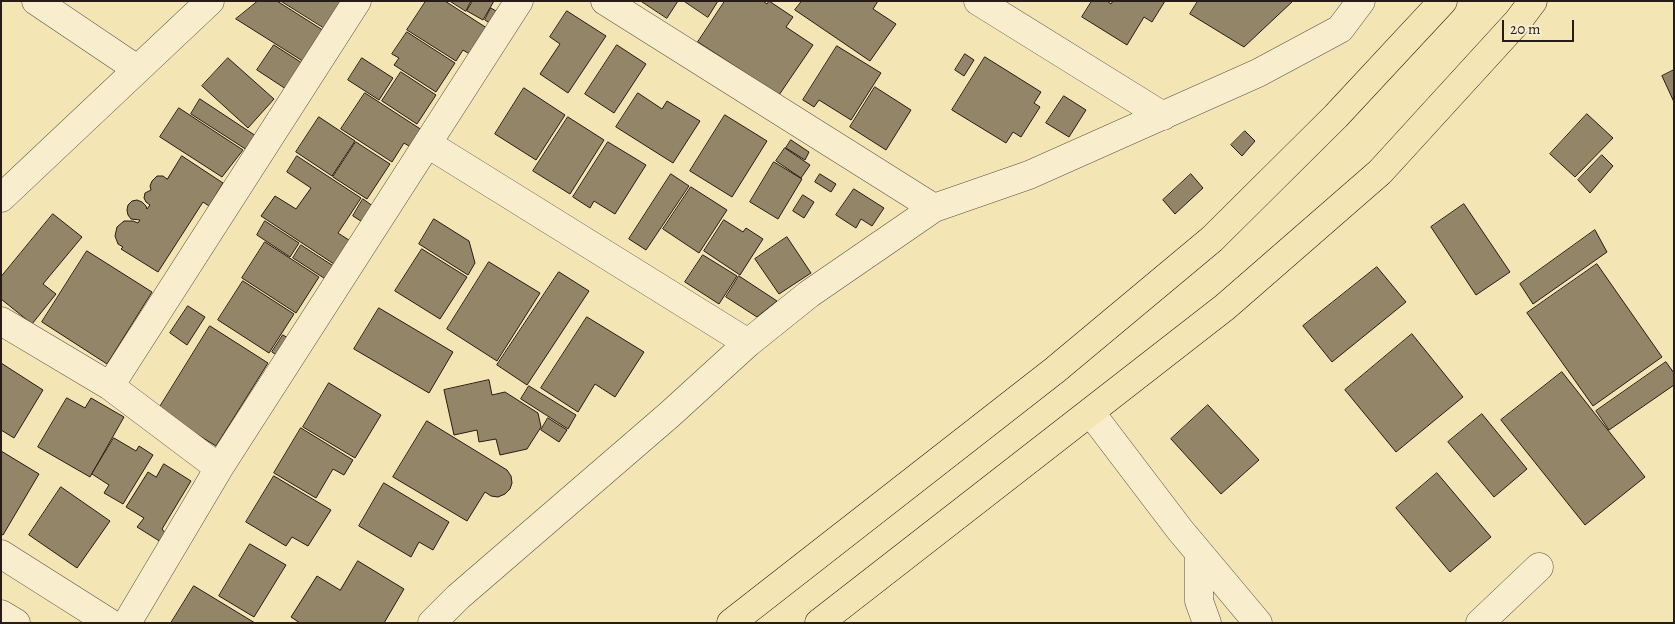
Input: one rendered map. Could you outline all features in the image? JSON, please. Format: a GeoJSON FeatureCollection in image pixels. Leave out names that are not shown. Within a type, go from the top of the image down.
{"type":"FeatureCollection","features":[{"type":"Feature","properties":{"kind":"highway"},"geometry":{"type":"LineString","coordinates":[[731,623],[1055,370],[1212,239],[1336,116],[1444,1]]}},
{"type":"Feature","properties":{"kind":"highway"},"geometry":{"type":"LineString","coordinates":[[819,623],[1225,307],[1380,172],[1526,11],[1544,1]]}},
{"type":"Feature","properties":{"kind":"street"},"geometry":{"type":"LineString","coordinates":[[36,1],[138,69]]}},
{"type":"Feature","properties":{"kind":"street"},"geometry":{"type":"LineString","coordinates":[[1,198],[210,1]]}},
{"type":"Feature","properties":{"kind":"street"},"geometry":{"type":"LineString","coordinates":[[110,386],[356,1]]}},
{"type":"Feature","properties":{"kind":"street"},"geometry":{"type":"LineString","coordinates":[[127,623],[219,468],[520,1]]}},
{"type":"Feature","properties":{"kind":"street"},"geometry":{"type":"LineString","coordinates":[[605,1],[934,208]]}},
{"type":"Feature","properties":{"kind":"street"},"geometry":{"type":"LineString","coordinates":[[978,1],[1014,10],[1164,116]]}},
{"type":"Feature","properties":{"kind":"street"},"geometry":{"type":"LineString","coordinates":[[432,623],[458,597],[669,415],[748,342],[809,294],[934,208],[1028,176],[1258,73],[1340,29],[1361,1]]}},
{"type":"Feature","properties":{"kind":"street"},"geometry":{"type":"LineString","coordinates":[[428,144],[748,342]]}},
{"type":"Feature","properties":{"kind":"street"},"geometry":{"type":"LineString","coordinates":[[1,321],[110,386],[219,468]]}},
{"type":"Feature","properties":{"kind":"street"},"geometry":{"type":"LineString","coordinates":[[1091,413],[1180,530],[1258,623]]}},
{"type":"Feature","properties":{"kind":"street"},"geometry":{"type":"LineString","coordinates":[[1199,553],[1199,601],[1207,623]]}},
{"type":"Feature","properties":{"kind":"street"},"geometry":{"type":"LineString","coordinates":[[1,554],[110,623]]}},
{"type":"Feature","properties":{"kind":"street"},"geometry":{"type":"LineString","coordinates":[[1480,623],[1539,567]]}},
{"type":"Feature","properties":{"kind":"street"},"geometry":{"type":"LineString","coordinates":[[1,614],[16,623]]}},
{"type":"Feature","properties":{"kind":"building"},"geometry":{"type":"Polygon","coordinates":[[[258,1],[277,1],[329,34],[309,65],[236,19],[258,1]]]}},
{"type":"Feature","properties":{"kind":"building"},"geometry":{"type":"Polygon","coordinates":[[[281,1],[351,1],[331,32],[281,1]]]}},
{"type":"Feature","properties":{"kind":"building"},"geometry":{"type":"Polygon","coordinates":[[[426,1],[445,1],[493,32],[476,58],[463,50],[456,61],[407,30],[426,1]]]}},
{"type":"Feature","properties":{"kind":"building"},"geometry":{"type":"Polygon","coordinates":[[[450,1],[471,1],[466,11],[450,1]]]}},
{"type":"Feature","properties":{"kind":"building"},"geometry":{"type":"Polygon","coordinates":[[[473,1],[494,1],[483,20],[467,11],[473,1]]]}},
{"type":"Feature","properties":{"kind":"building"},"geometry":{"type":"Polygon","coordinates":[[[641,1],[678,1],[667,18],[641,1]]]}},
{"type":"Feature","properties":{"kind":"building"},"geometry":{"type":"Polygon","coordinates":[[[684,1],[718,1],[708,17],[684,1]]]}},
{"type":"Feature","properties":{"kind":"building"},"geometry":{"type":"Polygon","coordinates":[[[725,1],[763,1],[767,4],[769,1],[793,17],[786,27],[813,45],[779,95],[698,42],[725,1]]]}},
{"type":"Feature","properties":{"kind":"building"},"geometry":{"type":"Polygon","coordinates":[[[802,1],[878,1],[873,9],[896,24],[870,61],[795,10],[802,1]]]}},
{"type":"Feature","properties":{"kind":"building"},"geometry":{"type":"Polygon","coordinates":[[[1092,1],[1107,1],[1111,4],[1113,1],[1165,1],[1152,22],[1144,17],[1127,45],[1082,17],[1092,1]]]}},
{"type":"Feature","properties":{"kind":"building"},"geometry":{"type":"Polygon","coordinates":[[[1198,1],[1293,1],[1244,47],[1190,14],[1198,1]]]}},
{"type":"Feature","properties":{"kind":"building"},"geometry":{"type":"Polygon","coordinates":[[[491,8],[501,14],[494,26],[485,20],[491,8]]]}},
{"type":"Feature","properties":{"kind":"building"},"geometry":{"type":"Polygon","coordinates":[[[567,11],[606,36],[568,93],[540,74],[560,44],[550,37],[567,11]]]}},
{"type":"Feature","properties":{"kind":"building"},"geometry":{"type":"Polygon","coordinates":[[[407,32],[455,63],[436,92],[394,65],[399,58],[392,54],[407,32]]]}},
{"type":"Feature","properties":{"kind":"building"},"geometry":{"type":"Polygon","coordinates":[[[274,45],[302,63],[286,89],[257,70],[274,45]]]}},
{"type":"Feature","properties":{"kind":"building"},"geometry":{"type":"Polygon","coordinates":[[[617,45],[646,64],[614,113],[585,94],[617,45]]]}},
{"type":"Feature","properties":{"kind":"building"},"geometry":{"type":"Polygon","coordinates":[[[837,46],[881,73],[851,120],[819,100],[814,107],[803,100],[837,46]]]}},
{"type":"Feature","properties":{"kind":"building"},"geometry":{"type":"Polygon","coordinates":[[[965,54],[974,60],[964,76],[955,70],[965,54]]]}},
{"type":"Feature","properties":{"kind":"building"},"geometry":{"type":"Polygon","coordinates":[[[985,57],[1041,92],[1034,103],[1040,107],[1021,137],[1013,132],[1006,143],[952,110],[985,57]]]}},
{"type":"Feature","properties":{"kind":"building"},"geometry":{"type":"Polygon","coordinates":[[[228,58],[274,99],[248,128],[202,86],[228,58]]]}},
{"type":"Feature","properties":{"kind":"building"},"geometry":{"type":"Polygon","coordinates":[[[362,58],[393,78],[379,100],[348,80],[362,58]]]}},
{"type":"Feature","properties":{"kind":"building"},"geometry":{"type":"Polygon","coordinates":[[[1674,70],[1674,102],[1662,76],[1674,70]]]}},
{"type":"Feature","properties":{"kind":"building"},"geometry":{"type":"Polygon","coordinates":[[[401,72],[436,95],[417,124],[382,101],[401,72]]]}},
{"type":"Feature","properties":{"kind":"building"},"geometry":{"type":"Polygon","coordinates":[[[875,87],[911,110],[886,150],[850,127],[875,87]]]}},
{"type":"Feature","properties":{"kind":"building"},"geometry":{"type":"Polygon","coordinates":[[[524,88],[565,115],[536,160],[495,134],[524,88]]]}},
{"type":"Feature","properties":{"kind":"building"},"geometry":{"type":"Polygon","coordinates":[[[365,93],[425,132],[414,149],[404,143],[392,162],[341,129],[365,93]]]}},
{"type":"Feature","properties":{"kind":"building"},"geometry":{"type":"Polygon","coordinates":[[[638,93],[662,109],[667,101],[700,121],[673,163],[616,127],[638,93]]]}},
{"type":"Feature","properties":{"kind":"building"},"geometry":{"type":"Polygon","coordinates":[[[1064,96],[1086,110],[1069,137],[1046,123],[1064,96]]]}},
{"type":"Feature","properties":{"kind":"building"},"geometry":{"type":"Polygon","coordinates":[[[200,99],[256,136],[247,150],[191,114],[200,99]]]}},
{"type":"Feature","properties":{"kind":"building"},"geometry":{"type":"Polygon","coordinates":[[[179,108],[243,150],[222,177],[160,137],[179,108]]]}},
{"type":"Feature","properties":{"kind":"building"},"geometry":{"type":"Polygon","coordinates":[[[1587,114],[1613,138],[1575,177],[1550,154],[1587,114]]]}},
{"type":"Feature","properties":{"kind":"building"},"geometry":{"type":"Polygon","coordinates":[[[725,115],[767,141],[732,197],[690,171],[725,115]]]}},
{"type":"Feature","properties":{"kind":"building"},"geometry":{"type":"Polygon","coordinates":[[[319,117],[355,141],[332,176],[296,152],[319,117]]]}},
{"type":"Feature","properties":{"kind":"building"},"geometry":{"type":"Polygon","coordinates":[[[568,117],[604,140],[570,194],[533,171],[568,117]]]}},
{"type":"Feature","properties":{"kind":"building"},"geometry":{"type":"Polygon","coordinates":[[[1245,131],[1255,141],[1242,156],[1231,145],[1245,131]]]}},
{"type":"Feature","properties":{"kind":"building"},"geometry":{"type":"Polygon","coordinates":[[[791,140],[809,152],[805,160],[786,148],[791,140]]]}},
{"type":"Feature","properties":{"kind":"building"},"geometry":{"type":"Polygon","coordinates":[[[356,142],[390,164],[367,199],[333,177],[356,142]]]}},
{"type":"Feature","properties":{"kind":"building"},"geometry":{"type":"Polygon","coordinates":[[[608,142],[646,165],[615,214],[594,201],[590,208],[573,197],[608,142]]]}},
{"type":"Feature","properties":{"kind":"building"},"geometry":{"type":"Polygon","coordinates":[[[785,148],[810,165],[801,178],[776,161],[785,148]]]}},
{"type":"Feature","properties":{"kind":"building"},"geometry":{"type":"Polygon","coordinates":[[[1602,155],[1613,166],[1590,193],[1578,180],[1602,155]]]}},
{"type":"Feature","properties":{"kind":"building"},"geometry":{"type":"Polygon","coordinates":[[[182,156],[223,183],[209,206],[203,202],[158,272],[121,249],[123,247],[118,244],[115,236],[117,227],[124,221],[138,223],[140,220],[131,219],[128,215],[128,205],[132,201],[137,200],[142,202],[147,209],[150,205],[144,198],[145,193],[151,190],[152,181],[157,176],[163,176],[167,179],[182,156]]]}},
{"type":"Feature","properties":{"kind":"building"},"geometry":{"type":"Polygon","coordinates":[[[297,156],[361,198],[338,233],[355,244],[340,268],[261,216],[275,196],[296,209],[311,188],[287,172],[297,156]]]}},
{"type":"Feature","properties":{"kind":"building"},"geometry":{"type":"Polygon","coordinates":[[[774,162],[802,179],[778,219],[750,202],[774,162]]]}},
{"type":"Feature","properties":{"kind":"building"},"geometry":{"type":"Polygon","coordinates":[[[671,174],[689,186],[646,250],[629,239],[671,174]]]}},
{"type":"Feature","properties":{"kind":"building"},"geometry":{"type":"Polygon","coordinates":[[[820,174],[836,184],[831,192],[815,182],[820,174]]]}},
{"type":"Feature","properties":{"kind":"building"},"geometry":{"type":"Polygon","coordinates":[[[1191,174],[1203,188],[1175,214],[1163,200],[1191,174]]]}},
{"type":"Feature","properties":{"kind":"building"},"geometry":{"type":"Polygon","coordinates":[[[691,187],[727,210],[699,253],[663,229],[691,187]]]}},
{"type":"Feature","properties":{"kind":"building"},"geometry":{"type":"Polygon","coordinates":[[[854,189],[884,208],[872,226],[861,219],[856,228],[836,215],[854,189]]]}},
{"type":"Feature","properties":{"kind":"building"},"geometry":{"type":"Polygon","coordinates":[[[803,195],[814,202],[804,218],[793,211],[803,195]]]}},
{"type":"Feature","properties":{"kind":"building"},"geometry":{"type":"Polygon","coordinates":[[[363,199],[377,209],[367,225],[353,216],[363,199]]]}},
{"type":"Feature","properties":{"kind":"building"},"geometry":{"type":"Polygon","coordinates":[[[1464,204],[1510,272],[1476,295],[1431,227],[1464,204]]]}},
{"type":"Feature","properties":{"kind":"building"},"geometry":{"type":"Polygon","coordinates":[[[53,214],[82,237],[43,284],[56,294],[32,324],[1,299],[1,277],[53,214]]]}},
{"type":"Feature","properties":{"kind":"building"},"geometry":{"type":"Polygon","coordinates":[[[434,219],[469,241],[475,263],[468,275],[419,244],[434,219]]]}},
{"type":"Feature","properties":{"kind":"building"},"geometry":{"type":"Polygon","coordinates":[[[724,220],[743,232],[746,228],[763,239],[740,275],[704,251],[724,220]]]}},
{"type":"Feature","properties":{"kind":"building"},"geometry":{"type":"Polygon","coordinates":[[[265,221],[299,243],[290,257],[257,235],[265,221]]]}},
{"type":"Feature","properties":{"kind":"building"},"geometry":{"type":"Polygon","coordinates":[[[1595,230],[1607,252],[1533,304],[1520,284],[1595,230]]]}},
{"type":"Feature","properties":{"kind":"building"},"geometry":{"type":"Polygon","coordinates":[[[787,237],[811,273],[779,294],[755,259],[787,237]]]}},
{"type":"Feature","properties":{"kind":"building"},"geometry":{"type":"Polygon","coordinates":[[[265,242],[319,277],[296,313],[242,278],[265,242]]]}},
{"type":"Feature","properties":{"kind":"building"},"geometry":{"type":"Polygon","coordinates":[[[301,245],[335,267],[327,280],[293,258],[301,245]]]}},
{"type":"Feature","properties":{"kind":"building"},"geometry":{"type":"Polygon","coordinates":[[[422,249],[467,277],[440,319],[395,291],[422,249]]]}},
{"type":"Feature","properties":{"kind":"building"},"geometry":{"type":"Polygon","coordinates":[[[87,251],[152,292],[107,364],[42,322],[87,251]]]}},
{"type":"Feature","properties":{"kind":"building"},"geometry":{"type":"Polygon","coordinates":[[[703,255],[737,276],[719,304],[685,282],[703,255]]]}},
{"type":"Feature","properties":{"kind":"building"},"geometry":{"type":"Polygon","coordinates":[[[489,262],[540,293],[497,361],[447,329],[489,262]]]}},
{"type":"Feature","properties":{"kind":"building"},"geometry":{"type":"Polygon","coordinates":[[[1597,264],[1662,357],[1593,406],[1527,313],[1597,264]]]}},
{"type":"Feature","properties":{"kind":"building"},"geometry":{"type":"Polygon","coordinates":[[[1377,267],[1406,302],[1332,362],[1303,326],[1377,267]]]}},
{"type":"Feature","properties":{"kind":"building"},"geometry":{"type":"Polygon","coordinates":[[[559,272],[589,291],[527,385],[497,365],[559,272]]]}},
{"type":"Feature","properties":{"kind":"building"},"geometry":{"type":"Polygon","coordinates":[[[739,276],[777,301],[757,317],[726,297],[739,276]]]}},
{"type":"Feature","properties":{"kind":"building"},"geometry":{"type":"Polygon","coordinates":[[[243,281],[294,314],[269,353],[218,320],[243,281]]]}},
{"type":"Feature","properties":{"kind":"building"},"geometry":{"type":"Polygon","coordinates":[[[188,306],[205,317],[187,345],[170,333],[188,306]]]}},
{"type":"Feature","properties":{"kind":"building"},"geometry":{"type":"Polygon","coordinates":[[[379,308],[453,352],[429,393],[354,349],[379,308]]]}},
{"type":"Feature","properties":{"kind":"building"},"geometry":{"type":"Polygon","coordinates":[[[587,317],[644,352],[615,397],[595,384],[578,412],[541,388],[587,317]]]}},
{"type":"Feature","properties":{"kind":"building"},"geometry":{"type":"Polygon","coordinates":[[[210,326],[268,363],[216,446],[158,410],[210,326]]]}},
{"type":"Feature","properties":{"kind":"building"},"geometry":{"type":"Polygon","coordinates":[[[1412,334],[1463,397],[1396,452],[1345,390],[1412,334]]]}},
{"type":"Feature","properties":{"kind":"building"},"geometry":{"type":"Polygon","coordinates":[[[283,335],[293,341],[281,358],[272,352],[283,335]]]}},
{"type":"Feature","properties":{"kind":"building"},"geometry":{"type":"Polygon","coordinates":[[[1666,362],[1674,373],[1674,385],[1609,430],[1596,411],[1666,362]]]}},
{"type":"Feature","properties":{"kind":"building"},"geometry":{"type":"Polygon","coordinates":[[[1,363],[43,390],[14,438],[1,430],[1,363]]]}},
{"type":"Feature","properties":{"kind":"building"},"geometry":{"type":"Polygon","coordinates":[[[1562,372],[1645,477],[1585,525],[1501,420],[1562,372]]]}},
{"type":"Feature","properties":{"kind":"building"},"geometry":{"type":"Polygon","coordinates":[[[489,380],[492,395],[505,392],[538,413],[541,427],[527,449],[500,455],[496,439],[479,442],[477,430],[454,435],[444,390],[489,380]]]}},
{"type":"Feature","properties":{"kind":"building"},"geometry":{"type":"Polygon","coordinates":[[[329,383],[381,415],[355,458],[303,427],[329,383]]]}},
{"type":"Feature","properties":{"kind":"building"},"geometry":{"type":"Polygon","coordinates":[[[529,386],[576,415],[568,429],[521,399],[529,386]]]}},
{"type":"Feature","properties":{"kind":"building"},"geometry":{"type":"Polygon","coordinates":[[[67,398],[85,408],[91,398],[124,417],[90,477],[38,447],[67,398]]]}},
{"type":"Feature","properties":{"kind":"building"},"geometry":{"type":"Polygon","coordinates":[[[1208,405],[1259,460],[1221,494],[1171,439],[1208,405]]]}},
{"type":"Feature","properties":{"kind":"building"},"geometry":{"type":"Polygon","coordinates":[[[1482,414],[1527,469],[1494,497],[1448,442],[1482,414]]]}},
{"type":"Feature","properties":{"kind":"building"},"geometry":{"type":"Polygon","coordinates":[[[548,418],[567,430],[559,442],[541,430],[548,418]]]}},
{"type":"Feature","properties":{"kind":"building"},"geometry":{"type":"Polygon","coordinates":[[[427,421],[507,470],[511,476],[512,483],[510,489],[498,497],[491,496],[485,492],[467,521],[393,477],[427,421]]]}},
{"type":"Feature","properties":{"kind":"building"},"geometry":{"type":"Polygon","coordinates":[[[301,428],[353,460],[344,475],[333,469],[316,498],[274,473],[301,428]]]}},
{"type":"Feature","properties":{"kind":"building"},"geometry":{"type":"Polygon","coordinates":[[[114,438],[136,451],[139,446],[153,455],[123,504],[104,493],[109,485],[92,474],[114,438]]]}},
{"type":"Feature","properties":{"kind":"building"},"geometry":{"type":"Polygon","coordinates":[[[1,451],[39,474],[3,535],[1,534],[1,451]]]}},
{"type":"Feature","properties":{"kind":"building"},"geometry":{"type":"Polygon","coordinates":[[[164,464],[191,481],[162,529],[166,534],[161,542],[137,527],[144,518],[126,507],[148,472],[156,477],[164,464]]]}},
{"type":"Feature","properties":{"kind":"building"},"geometry":{"type":"Polygon","coordinates":[[[1437,473],[1491,537],[1450,572],[1396,508],[1437,473]]]}},
{"type":"Feature","properties":{"kind":"building"},"geometry":{"type":"Polygon","coordinates":[[[274,476],[331,510],[308,546],[292,537],[286,546],[246,522],[274,476]]]}},
{"type":"Feature","properties":{"kind":"building"},"geometry":{"type":"Polygon","coordinates":[[[384,483],[449,522],[433,550],[419,542],[411,557],[359,526],[384,483]]]}},
{"type":"Feature","properties":{"kind":"building"},"geometry":{"type":"Polygon","coordinates":[[[61,487],[110,521],[77,568],[29,535],[61,487]]]}},
{"type":"Feature","properties":{"kind":"building"},"geometry":{"type":"Polygon","coordinates":[[[250,544],[286,565],[254,617],[219,596],[250,544]]]}},
{"type":"Feature","properties":{"kind":"building"},"geometry":{"type":"Polygon","coordinates":[[[358,561],[404,589],[384,623],[300,623],[291,617],[317,576],[340,590],[358,561]]]}},
{"type":"Feature","properties":{"kind":"building"},"geometry":{"type":"Polygon","coordinates":[[[194,586],[255,623],[171,623],[194,586]]]}}]}
